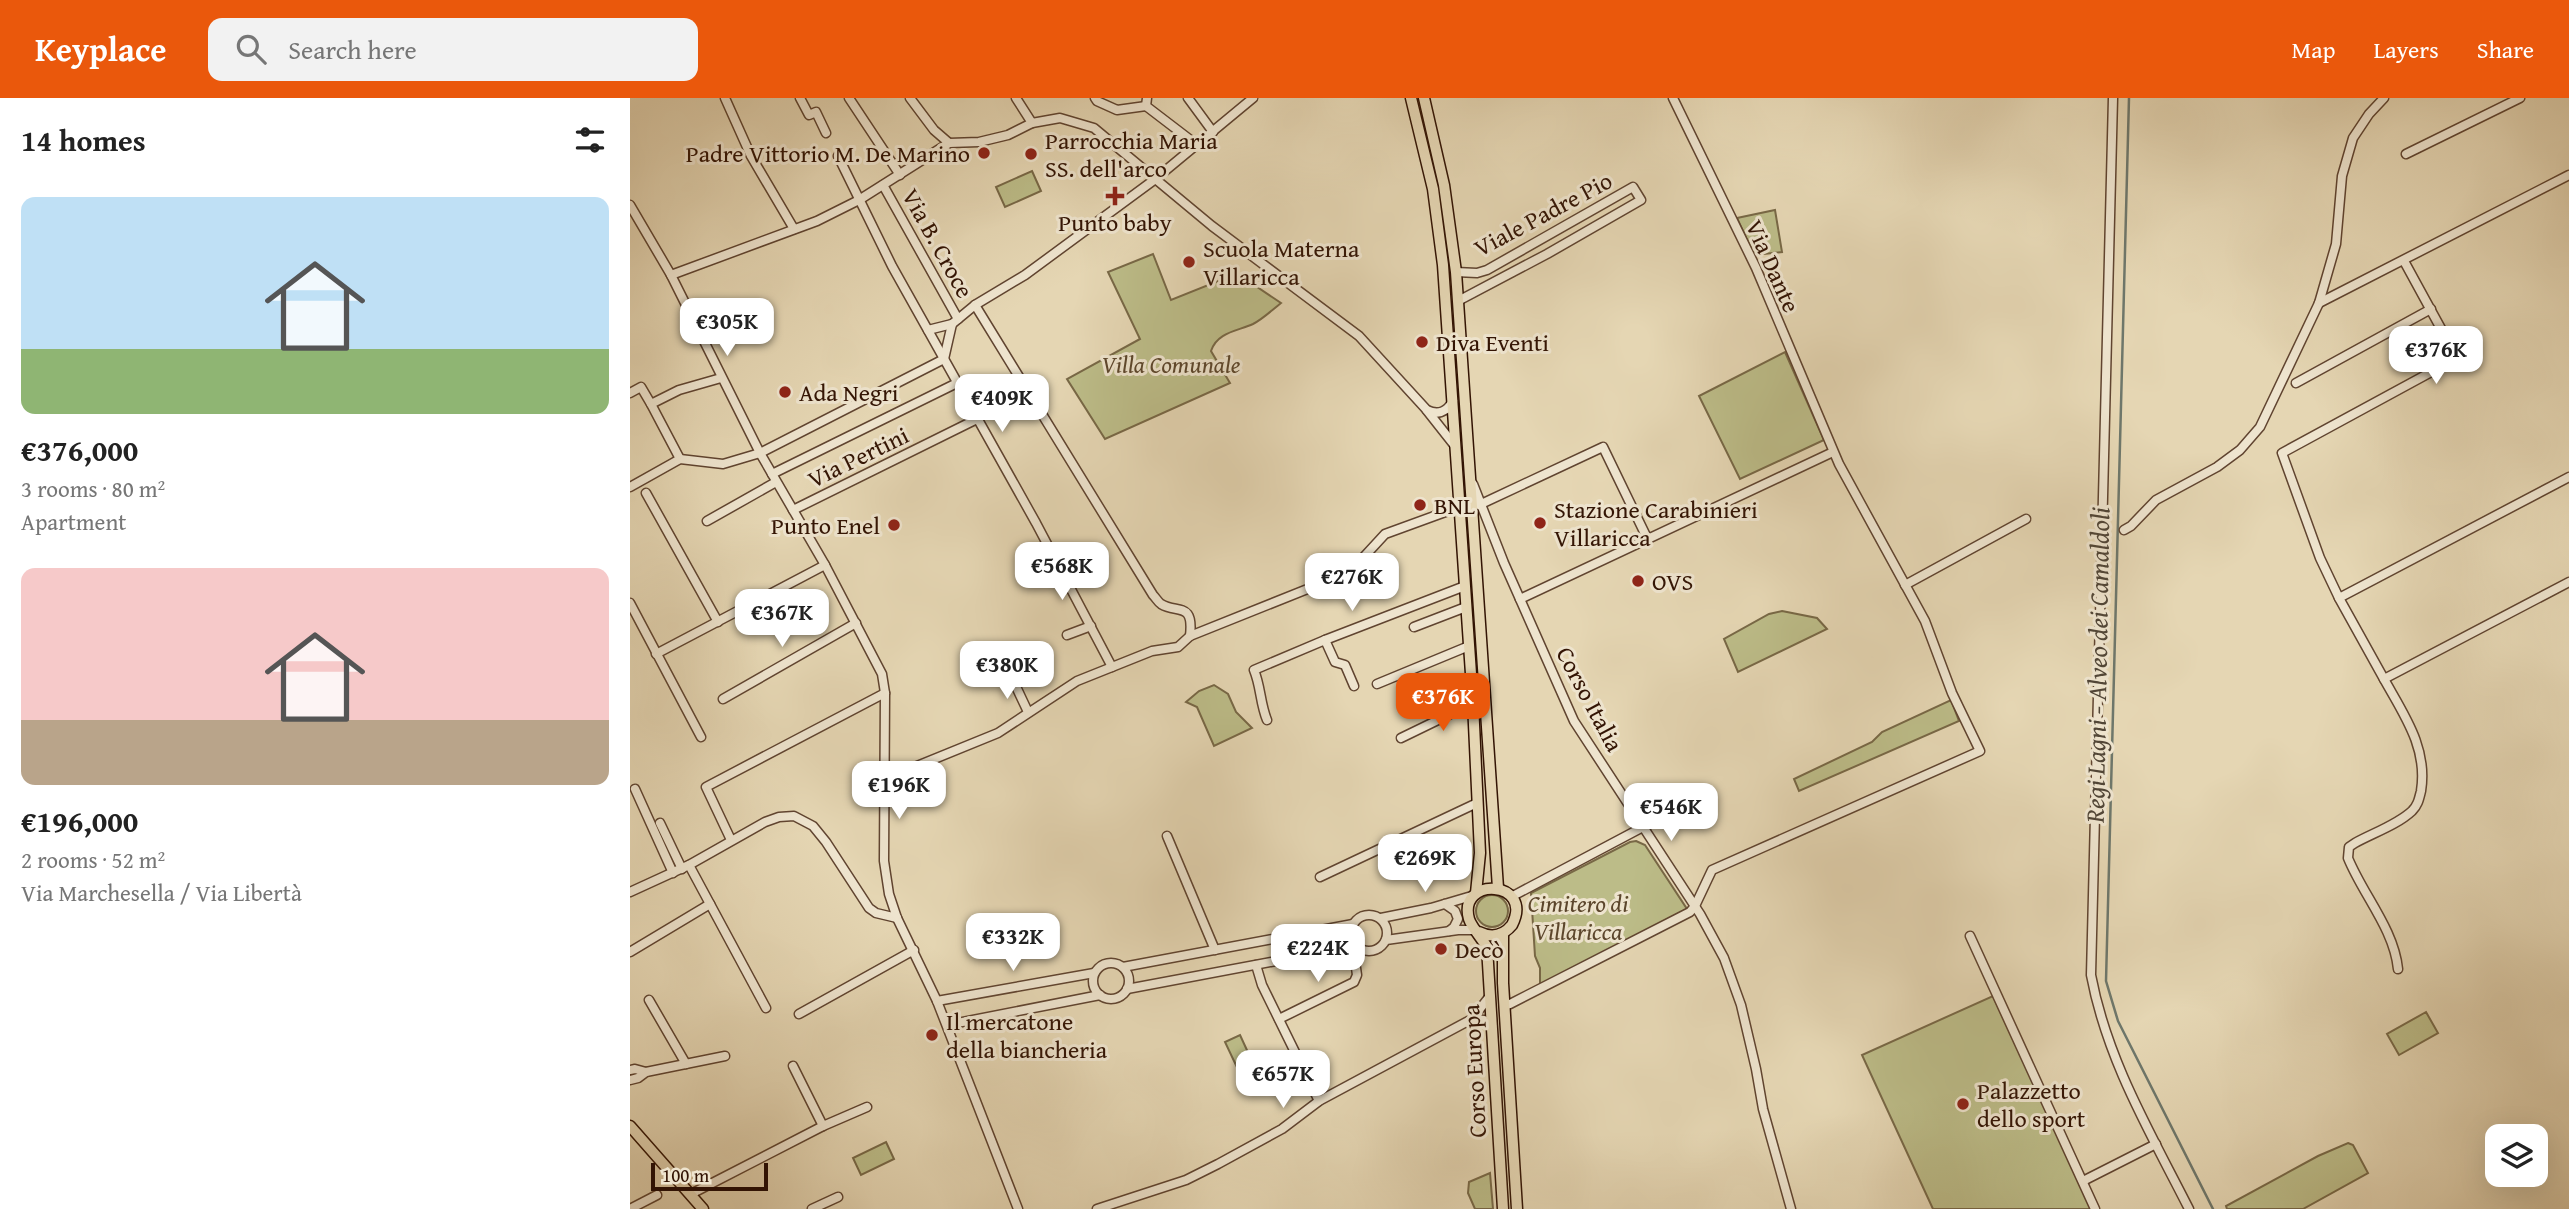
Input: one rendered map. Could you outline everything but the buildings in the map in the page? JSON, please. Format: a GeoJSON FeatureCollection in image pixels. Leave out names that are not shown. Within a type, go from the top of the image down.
{"type":"FeatureCollection","features":[{"type":"Feature","properties":{"kind":"main road"},"geometry":{"type":"LineString","coordinates":[[1411,98],[1433,189],[1440,239],[1465,586],[1480,853],[1476,894],[1468,910],[1471,923],[1477,931],[1490,936],[1510,929],[1516,917],[1511,897],[1498,888],[1484,889],[1476,894]]}},
{"type":"Feature","properties":{"kind":"main road"},"geometry":{"type":"LineString","coordinates":[[1424,98],[1444,185],[1456,272],[1498,888]]}},
{"type":"Feature","properties":{"kind":"main road"},"geometry":{"type":"LineString","coordinates":[[1455,446],[1468,468]]}},
{"type":"Feature","properties":{"kind":"main road"},"geometry":{"type":"LineString","coordinates":[[1456,467],[1461,458],[1468,468]]}},
{"type":"Feature","properties":{"kind":"main road","name":"Corso Europa"},"geometry":{"type":"LineString","coordinates":[[1477,931],[1487,947],[1503,1209]]}},
{"type":"Feature","properties":{"kind":"main road","name":"Corso Europa"},"geometry":{"type":"LineString","coordinates":[[1503,933],[1517,1209]]}},
{"type":"Feature","properties":{"kind":"main road"},"geometry":{"type":"LineString","coordinates":[[630,1126],[703,1209]]}},
{"type":"Feature","properties":{"kind":"street"},"geometry":{"type":"LineString","coordinates":[[725,98],[751,156],[794,229]]}},
{"type":"Feature","properties":{"kind":"street"},"geometry":{"type":"LineString","coordinates":[[800,98],[809,115],[816,112],[826,133]]}},
{"type":"Feature","properties":{"kind":"street"},"geometry":{"type":"LineString","coordinates":[[849,98],[900,175]]}},
{"type":"Feature","properties":{"kind":"street"},"geometry":{"type":"LineString","coordinates":[[910,98],[934,130],[949,143]]}},
{"type":"Feature","properties":{"kind":"street"},"geometry":{"type":"LineString","coordinates":[[1016,98],[1032,123]]}},
{"type":"Feature","properties":{"kind":"street"},"geometry":{"type":"LineString","coordinates":[[1095,98],[1117,110],[1148,101],[1197,145]]}},
{"type":"Feature","properties":{"kind":"street"},"geometry":{"type":"LineString","coordinates":[[1188,98],[1213,132]]}},
{"type":"Feature","properties":{"kind":"street"},"geometry":{"type":"LineString","coordinates":[[929,330],[955,322],[975,305],[1025,275],[1154,180],[1253,98]]}},
{"type":"Feature","properties":{"kind":"street","name":"Via Dante"},"geometry":{"type":"LineString","coordinates":[[1672,98],[1756,268],[1833,452],[1925,621],[1952,693],[1980,751],[1712,870],[1695,906]]}},
{"type":"Feature","properties":{"kind":"street"},"geometry":{"type":"LineString","coordinates":[[2113,98],[2091,975],[2099,1014],[2117,1066],[2189,1209]]}},
{"type":"Feature","properties":{"kind":"street"},"geometry":{"type":"LineString","coordinates":[[2124,530],[2156,500],[2217,467],[2249,441],[2269,412],[2319,303],[2336,244],[2342,176],[2349,150],[2359,127],[2384,98]]}},
{"type":"Feature","properties":{"kind":"street"},"geometry":{"type":"LineString","coordinates":[[2406,154],[2520,98]]}},
{"type":"Feature","properties":{"kind":"street"},"geometry":{"type":"LineString","coordinates":[[671,275],[794,229],[859,200],[949,143],[979,142],[1009,135],[1032,123],[1060,118],[1094,128],[1154,180],[1359,336],[1427,410],[1455,446]]}},
{"type":"Feature","properties":{"kind":"street"},"geometry":{"type":"LineString","coordinates":[[838,156],[892,266],[1036,523],[1112,667]]}},
{"type":"Feature","properties":{"kind":"street"},"geometry":{"type":"LineString","coordinates":[[2319,303],[2569,175]]}},
{"type":"Feature","properties":{"kind":"street","name":"Via B. Croce"},"geometry":{"type":"LineString","coordinates":[[883,185],[955,322]]}},
{"type":"Feature","properties":{"kind":"street","name":"Viale Padre Pio"},"geometry":{"type":"LineString","coordinates":[[1456,272],[1477,273],[1487,270],[1633,187],[1641,200],[1548,254],[1458,301]]}},
{"type":"Feature","properties":{"kind":"street"},"geometry":{"type":"LineString","coordinates":[[630,205],[671,275],[760,453],[825,565],[882,674],[885,693],[884,870],[897,918],[937,1001],[1017,1209]]}},
{"type":"Feature","properties":{"kind":"street"},"geometry":{"type":"LineString","coordinates":[[2398,968],[2382,922],[2351,864],[2348,852],[2354,843],[2409,813],[2419,801],[2423,781],[2420,749],[2406,718],[2339,598],[2316,548],[2283,453],[2457,358],[2404,261]]}},
{"type":"Feature","properties":{"kind":"street"},"geometry":{"type":"LineString","coordinates":[[975,305],[1153,595],[1162,604],[1181,608],[1191,626],[1190,636]]}},
{"type":"Feature","properties":{"kind":"street"},"geometry":{"type":"LineString","coordinates":[[2296,383],[2431,309]]}},
{"type":"Feature","properties":{"kind":"street"},"geometry":{"type":"LineString","coordinates":[[630,487],[680,459],[723,464],[760,453],[944,359],[955,322]]}},
{"type":"Feature","properties":{"kind":"street"},"geometry":{"type":"LineString","coordinates":[[651,404],[679,390],[721,378]]}},
{"type":"Feature","properties":{"kind":"street"},"geometry":{"type":"LineString","coordinates":[[708,521],[774,478],[957,383]]}},
{"type":"Feature","properties":{"kind":"street"},"geometry":{"type":"LineString","coordinates":[[630,393],[641,387],[680,459]]}},
{"type":"Feature","properties":{"kind":"street"},"geometry":{"type":"LineString","coordinates":[[1427,410],[1437,413],[1444,411],[1452,401]]}},
{"type":"Feature","properties":{"kind":"street","name":"Via Pertini"},"geometry":{"type":"LineString","coordinates":[[793,510],[977,419]]}},
{"type":"Feature","properties":{"kind":"street"},"geometry":{"type":"LineString","coordinates":[[1479,505],[1603,447],[1648,540]]}},
{"type":"Feature","properties":{"kind":"street"},"geometry":{"type":"LineString","coordinates":[[1520,599],[1833,452]]}},
{"type":"Feature","properties":{"kind":"street","name":"Corso Italia"},"geometry":{"type":"LineString","coordinates":[[1468,468],[1479,505],[1574,722],[1695,906],[1724,958],[1741,1004],[1763,1110],[1791,1209]]}},
{"type":"Feature","properties":{"kind":"street"},"geometry":{"type":"LineString","coordinates":[[2339,598],[2569,477]]}},
{"type":"Feature","properties":{"kind":"street"},"geometry":{"type":"LineString","coordinates":[[646,493],[718,622]]}},
{"type":"Feature","properties":{"kind":"street"},"geometry":{"type":"LineString","coordinates":[[885,779],[998,733],[1077,681],[1153,651],[1178,647],[1190,636],[1350,572],[1385,534],[1459,507]]}},
{"type":"Feature","properties":{"kind":"street"},"geometry":{"type":"LineString","coordinates":[[1905,585],[2026,519]]}},
{"type":"Feature","properties":{"kind":"street"},"geometry":{"type":"LineString","coordinates":[[1473,531],[1489,527]]}},
{"type":"Feature","properties":{"kind":"street"},"geometry":{"type":"LineString","coordinates":[[656,654],[825,565]]}},
{"type":"Feature","properties":{"kind":"street"},"geometry":{"type":"LineString","coordinates":[[2384,679],[2569,582]]}},
{"type":"Feature","properties":{"kind":"street"},"geometry":{"type":"LineString","coordinates":[[1267,720],[1260,705],[1259,683],[1254,670],[1465,586]]}},
{"type":"Feature","properties":{"kind":"street"},"geometry":{"type":"LineString","coordinates":[[631,607],[701,737]]}},
{"type":"Feature","properties":{"kind":"street"},"geometry":{"type":"LineString","coordinates":[[1414,627],[1466,607]]}},
{"type":"Feature","properties":{"kind":"street"},"geometry":{"type":"LineString","coordinates":[[723,699],[856,623]]}},
{"type":"Feature","properties":{"kind":"street"},"geometry":{"type":"LineString","coordinates":[[1067,635],[1091,626]]}},
{"type":"Feature","properties":{"kind":"street"},"geometry":{"type":"LineString","coordinates":[[1325,640],[1335,662],[1345,665],[1354,686]]}},
{"type":"Feature","properties":{"kind":"street"},"geometry":{"type":"LineString","coordinates":[[1377,684],[1469,646]]}},
{"type":"Feature","properties":{"kind":"street"},"geometry":{"type":"LineString","coordinates":[[1012,678],[1028,712]]}},
{"type":"Feature","properties":{"kind":"street"},"geometry":{"type":"LineString","coordinates":[[731,840],[706,787],[885,693]]}},
{"type":"Feature","properties":{"kind":"street"},"geometry":{"type":"LineString","coordinates":[[1401,738],[1473,703]]}},
{"type":"Feature","properties":{"kind":"street"},"geometry":{"type":"LineString","coordinates":[[635,789],[681,869],[710,904],[766,1008]]}},
{"type":"Feature","properties":{"kind":"street"},"geometry":{"type":"LineString","coordinates":[[1511,897],[1643,827],[1707,799]]}},
{"type":"Feature","properties":{"kind":"street"},"geometry":{"type":"LineString","coordinates":[[1320,877],[1477,803]]}},
{"type":"Feature","properties":{"kind":"street"},"geometry":{"type":"LineString","coordinates":[[630,892],[681,869],[731,840],[779,817],[793,816],[813,826],[869,908],[876,914],[897,918]]}},
{"type":"Feature","properties":{"kind":"street"},"geometry":{"type":"LineString","coordinates":[[660,823],[681,869]]}},
{"type":"Feature","properties":{"kind":"street"},"geometry":{"type":"LineString","coordinates":[[1167,836],[1215,950]]}},
{"type":"Feature","properties":{"kind":"street"},"geometry":{"type":"LineString","coordinates":[[937,1001],[1094,973],[1107,963],[1123,967],[1353,924],[1366,915],[1381,918],[1445,904],[1476,894]]}},
{"type":"Feature","properties":{"kind":"street"},"geometry":{"type":"LineString","coordinates":[[630,951],[710,904]]}},
{"type":"Feature","properties":{"kind":"street"},"geometry":{"type":"LineString","coordinates":[[1445,904],[1455,911],[1458,919],[1448,931]]}},
{"type":"Feature","properties":{"kind":"street"},"geometry":{"type":"LineString","coordinates":[[1505,1005],[1690,912],[1695,906]]}},
{"type":"Feature","properties":{"kind":"street"},"geometry":{"type":"LineString","coordinates":[[1381,918],[1386,926],[1386,940]]}},
{"type":"Feature","properties":{"kind":"street"},"geometry":{"type":"LineString","coordinates":[[1279,1019],[1354,982],[1357,975],[1355,946],[1351,933],[1353,924]]}},
{"type":"Feature","properties":{"kind":"street"},"geometry":{"type":"LineString","coordinates":[[947,1026],[1100,995],[1115,999],[1127,989],[1355,946],[1365,951],[1375,950],[1386,940],[1448,931],[1477,931]]}},
{"type":"Feature","properties":{"kind":"street"},"geometry":{"type":"LineString","coordinates":[[1969,936],[2095,1209]]}},
{"type":"Feature","properties":{"kind":"street"},"geometry":{"type":"LineString","coordinates":[[799,1014],[914,950]]}},
{"type":"Feature","properties":{"kind":"street"},"geometry":{"type":"LineString","coordinates":[[1256,965],[1262,985],[1319,1101]]}},
{"type":"Feature","properties":{"kind":"street"},"geometry":{"type":"LineString","coordinates":[[1123,967],[1129,977],[1127,989]]}},
{"type":"Feature","properties":{"kind":"street"},"geometry":{"type":"LineString","coordinates":[[1094,973],[1092,983],[1100,995]]}},
{"type":"Feature","properties":{"kind":"street"},"geometry":{"type":"LineString","coordinates":[[1097,1209],[1197,1175],[1282,1129],[1319,1101],[1472,1019],[1490,995]]}},
{"type":"Feature","properties":{"kind":"street"},"geometry":{"type":"LineString","coordinates":[[649,1000],[686,1064]]}},
{"type":"Feature","properties":{"kind":"street"},"geometry":{"type":"LineString","coordinates":[[1472,1019],[1484,1020],[1492,1026]]}},
{"type":"Feature","properties":{"kind":"street"},"geometry":{"type":"LineString","coordinates":[[630,1080],[646,1072],[725,1056]]}},
{"type":"Feature","properties":{"kind":"street"},"geometry":{"type":"LineString","coordinates":[[793,1066],[823,1126]]}},
{"type":"Feature","properties":{"kind":"street"},"geometry":{"type":"LineString","coordinates":[[630,1070],[646,1072]]}},
{"type":"Feature","properties":{"kind":"street"},"geometry":{"type":"LineString","coordinates":[[691,1194],[823,1126],[867,1107]]}},
{"type":"Feature","properties":{"kind":"street"},"geometry":{"type":"LineString","coordinates":[[2083,1181],[2156,1144]]}},
{"type":"Feature","properties":{"kind":"street"},"geometry":{"type":"LineString","coordinates":[[630,1209],[657,1195]]}},
{"type":"Feature","properties":{"kind":"street"},"geometry":{"type":"LineString","coordinates":[[812,1209],[838,1197]]}},
{"type":"Feature","properties":{"kind":"green space"},"geometry":{"type":"Polygon","coordinates":[[[1032,171],[1041,191],[1005,207],[996,187],[1032,171]]]}},
{"type":"Feature","properties":{"kind":"green space"},"geometry":{"type":"Polygon","coordinates":[[[1775,210],[1782,252],[1754,255],[1737,218],[1775,210]]]}},
{"type":"Feature","properties":{"kind":"green space","name":"Villa Comunale"},"geometry":{"type":"Polygon","coordinates":[[[1153,254],[1171,300],[1226,278],[1223,270],[1229,268],[1281,303],[1257,322],[1223,336],[1214,345],[1211,351],[1230,383],[1105,439],[1067,379],[1140,339],[1108,272],[1153,254]]]}},
{"type":"Feature","properties":{"kind":"green space"},"geometry":{"type":"Polygon","coordinates":[[[1785,352],[1824,440],[1740,479],[1699,396],[1785,352]]]}},
{"type":"Feature","properties":{"kind":"green space"},"geometry":{"type":"Polygon","coordinates":[[[1782,611],[1817,618],[1827,629],[1738,672],[1724,639],[1769,614],[1782,611]]]}},
{"type":"Feature","properties":{"kind":"green space"},"geometry":{"type":"Polygon","coordinates":[[[1214,685],[1228,694],[1236,712],[1252,728],[1214,746],[1197,707],[1186,702],[1199,691],[1214,685]]]}},
{"type":"Feature","properties":{"kind":"green space"},"geometry":{"type":"Polygon","coordinates":[[[1951,700],[1959,721],[1799,791],[1794,779],[1872,742],[1882,732],[1951,700]]]}},
{"type":"Feature","properties":{"kind":"green space","name":"Cimitero di Villaricca"},"geometry":{"type":"Polygon","coordinates":[[[1636,841],[1645,845],[1687,909],[1540,986],[1531,893],[1636,841]]]}},
{"type":"Feature","properties":{"kind":"green space"},"geometry":{"type":"Polygon","coordinates":[[[1492,895],[1503,900],[1508,911],[1503,922],[1492,927],[1481,922],[1476,911],[1481,900],[1492,895]]]}},
{"type":"Feature","properties":{"kind":"green space","name":"Palazzetto dello sport"},"geometry":{"type":"Polygon","coordinates":[[[1993,996],[2092,1209],[1933,1209],[1862,1055],[1993,996]]]}},
{"type":"Feature","properties":{"kind":"green space"},"geometry":{"type":"Polygon","coordinates":[[[2426,1012],[2438,1033],[2399,1055],[2387,1034],[2426,1012]]]}},
{"type":"Feature","properties":{"kind":"green space"},"geometry":{"type":"Polygon","coordinates":[[[1240,1035],[1257,1072],[1242,1078],[1225,1042],[1240,1035]]]}},
{"type":"Feature","properties":{"kind":"green space"},"geometry":{"type":"Polygon","coordinates":[[[886,1142],[894,1159],[861,1175],[853,1158],[886,1142]]]}},
{"type":"Feature","properties":{"kind":"green space"},"geometry":{"type":"Polygon","coordinates":[[[2348,1143],[2353,1145],[2368,1173],[2303,1209],[2227,1209],[2226,1206],[2318,1156],[2348,1143]]]}},
{"type":"Feature","properties":{"kind":"green space"},"geometry":{"type":"Polygon","coordinates":[[[1490,1173],[1493,1209],[1475,1209],[1468,1193],[1469,1182],[1490,1173]]]}},
{"type":"Feature","properties":{"kind":"waterway","name":"Regi Lagni - Alveo dei Camaldoli"},"geometry":{"type":"LineString","coordinates":[[2129,98],[2106,981],[2118,1021],[2213,1209]]}},
{"type":"Feature","properties":{"kind":"place","name":"Padre Vittorio M. De Marino"},"geometry":{"type":"Point","coordinates":[984,153]}},
{"type":"Feature","properties":{"kind":"place","name":"Parrocchia Maria SS. dell'arco"},"geometry":{"type":"Point","coordinates":[1031,154]}},
{"type":"Feature","properties":{"kind":"place","name":"Punto baby"},"geometry":{"type":"Point","coordinates":[1115,196]}},
{"type":"Feature","properties":{"kind":"place","name":"Scuola Materna Villaricca"},"geometry":{"type":"Point","coordinates":[1189,262]}},
{"type":"Feature","properties":{"kind":"place","name":"Diva Eventi"},"geometry":{"type":"Point","coordinates":[1422,342]}},
{"type":"Feature","properties":{"kind":"place","name":"Ada Negri"},"geometry":{"type":"Point","coordinates":[785,392]}},
{"type":"Feature","properties":{"kind":"place","name":"BNL"},"geometry":{"type":"Point","coordinates":[1420,505]}},
{"type":"Feature","properties":{"kind":"place","name":"Stazione Carabinieri Villaricca"},"geometry":{"type":"Point","coordinates":[1540,523]}},
{"type":"Feature","properties":{"kind":"place","name":"Punto Enel"},"geometry":{"type":"Point","coordinates":[894,525]}},
{"type":"Feature","properties":{"kind":"place","name":"OVS"},"geometry":{"type":"Point","coordinates":[1638,581]}},
{"type":"Feature","properties":{"kind":"place","name":"Decò"},"geometry":{"type":"Point","coordinates":[1441,949]}},
{"type":"Feature","properties":{"kind":"place","name":"Il mercatone della biancheria"},"geometry":{"type":"Point","coordinates":[932,1035]}},
{"type":"Feature","properties":{"kind":"place","name":"Palazzetto dello sport"},"geometry":{"type":"Point","coordinates":[1963,1104]}}]}
